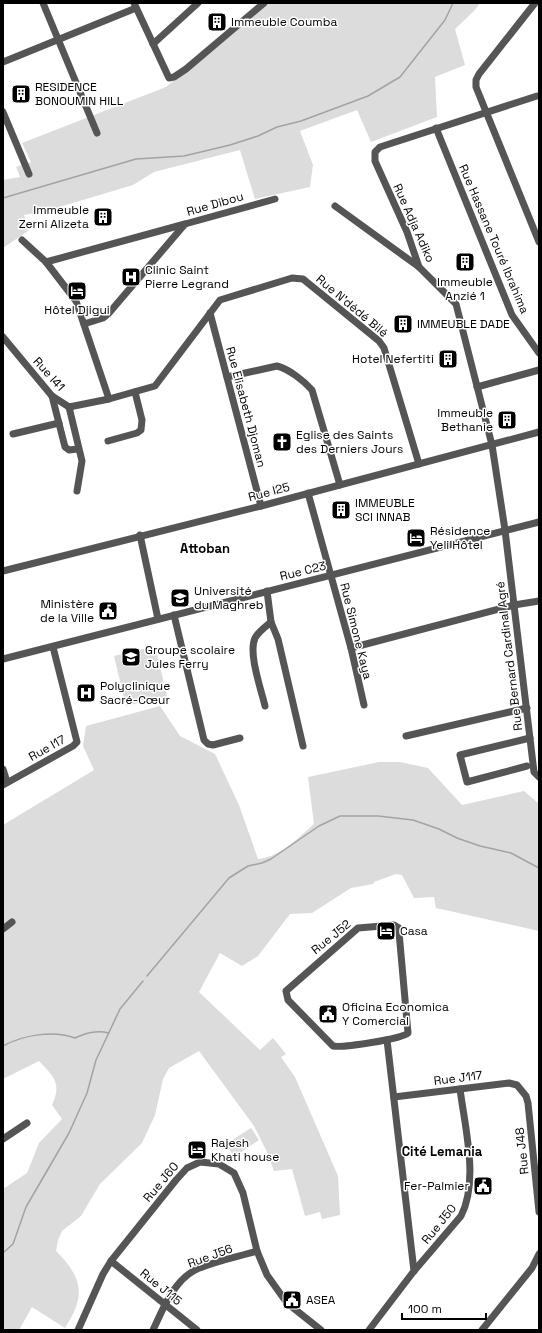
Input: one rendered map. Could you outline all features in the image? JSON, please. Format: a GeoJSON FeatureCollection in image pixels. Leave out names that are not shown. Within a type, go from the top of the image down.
{"type":"FeatureCollection","features":[{"type":"Feature","properties":{"kind":"street"},"geometry":{"type":"LineString","coordinates":[[43,3],[97,133]]}},
{"type":"Feature","properties":{"kind":"street"},"geometry":{"type":"LineString","coordinates":[[3,62],[58,40],[135,5],[169,78],[174,78],[264,3]]}},
{"type":"Feature","properties":{"kind":"street"},"geometry":{"type":"LineString","coordinates":[[535,3],[476,80],[476,87],[539,242]]}},
{"type":"Feature","properties":{"kind":"street"},"geometry":{"type":"LineString","coordinates":[[153,44],[195,4]]}},
{"type":"Feature","properties":{"kind":"street","name":"Rue Adja Adiko"},"geometry":{"type":"LineString","coordinates":[[505,530],[492,445],[456,304],[419,268],[407,232],[375,161],[374,152],[380,147],[436,128],[538,97]]}},
{"type":"Feature","properties":{"kind":"street"},"geometry":{"type":"LineString","coordinates":[[3,112],[29,174]]}},
{"type":"Feature","properties":{"kind":"street","name":"Rue Hassane Touré Ibrahima"},"geometry":{"type":"LineString","coordinates":[[436,128],[512,315],[539,353]]}},
{"type":"Feature","properties":{"kind":"street","name":"Rue Dibou"},"geometry":{"type":"LineString","coordinates":[[84,324],[103,318],[109,313],[185,224],[275,199]]}},
{"type":"Feature","properties":{"kind":"street"},"geometry":{"type":"LineString","coordinates":[[335,206],[419,268]]}},
{"type":"Feature","properties":{"kind":"street"},"geometry":{"type":"LineString","coordinates":[[46,262],[185,224]]}},
{"type":"Feature","properties":{"kind":"street"},"geometry":{"type":"LineString","coordinates":[[22,240],[46,262],[76,301],[109,399]]}},
{"type":"Feature","properties":{"kind":"street","name":"Rue N'dédé Bilé"},"geometry":{"type":"LineString","coordinates":[[135,392],[155,386],[220,300],[292,278],[303,279],[379,341],[384,348],[419,464]]}},
{"type":"Feature","properties":{"kind":"street","name":"Rue Elisabeth Djoman"},"geometry":{"type":"LineString","coordinates":[[210,313],[261,506]]}},
{"type":"Feature","properties":{"kind":"street","name":"Rue I41"},"geometry":{"type":"LineString","coordinates":[[3,337],[52,396],[69,407],[135,392]]}},
{"type":"Feature","properties":{"kind":"street"},"geometry":{"type":"LineString","coordinates":[[227,377],[277,366],[283,367],[309,386],[312,390],[340,485]]}},
{"type":"Feature","properties":{"kind":"street"},"geometry":{"type":"LineString","coordinates":[[477,387],[539,370]]}},
{"type":"Feature","properties":{"kind":"street"},"geometry":{"type":"LineString","coordinates":[[108,442],[137,433],[141,430],[142,420],[135,392]]}},
{"type":"Feature","properties":{"kind":"street"},"geometry":{"type":"LineString","coordinates":[[52,396],[65,447],[69,450],[78,449]]}},
{"type":"Feature","properties":{"kind":"street"},"geometry":{"type":"LineString","coordinates":[[69,407],[82,461],[77,491]]}},
{"type":"Feature","properties":{"kind":"street"},"geometry":{"type":"LineString","coordinates":[[13,434],[58,423]]}},
{"type":"Feature","properties":{"kind":"street","name":"Rue I25"},"geometry":{"type":"LineString","coordinates":[[3,571],[140,535],[261,506],[539,432]]}},
{"type":"Feature","properties":{"kind":"street","name":"Rue Simone Kaya"},"geometry":{"type":"LineString","coordinates":[[308,493],[351,648],[364,705]]}},
{"type":"Feature","properties":{"kind":"street","name":"Rue C23"},"geometry":{"type":"LineString","coordinates":[[3,659],[539,522]]}},
{"type":"Feature","properties":{"kind":"street","name":"Rue Bernard Cardinal Agré"},"geometry":{"type":"LineString","coordinates":[[505,530],[530,738],[535,774],[539,777]]}},
{"type":"Feature","properties":{"kind":"street"},"geometry":{"type":"LineString","coordinates":[[140,535],[158,620]]}},
{"type":"Feature","properties":{"kind":"street"},"geometry":{"type":"LineString","coordinates":[[267,591],[271,622],[278,639],[303,746]]}},
{"type":"Feature","properties":{"kind":"street"},"geometry":{"type":"LineString","coordinates":[[351,648],[514,604],[539,601]]}},
{"type":"Feature","properties":{"kind":"street"},"geometry":{"type":"LineString","coordinates":[[174,615],[204,740],[208,744],[213,745],[240,738]]}},
{"type":"Feature","properties":{"kind":"street"},"geometry":{"type":"LineString","coordinates":[[265,706],[256,667],[254,643],[259,632],[271,622]]}},
{"type":"Feature","properties":{"kind":"street","name":"Rue I17"},"geometry":{"type":"LineString","coordinates":[[5,783],[73,746],[77,742],[53,647]]}},
{"type":"Feature","properties":{"kind":"street"},"geometry":{"type":"LineString","coordinates":[[406,736],[527,708]]}},
{"type":"Feature","properties":{"kind":"street"},"geometry":{"type":"LineString","coordinates":[[527,766],[467,782],[460,755],[530,738]]}},
{"type":"Feature","properties":{"kind":"street"},"geometry":{"type":"LineString","coordinates":[[3,769],[5,783]]}},
{"type":"Feature","properties":{"kind":"street"},"geometry":{"type":"LineString","coordinates":[[3,929],[12,922]]}},
{"type":"Feature","properties":{"kind":"street","name":"Rue J52"},"geometry":{"type":"LineString","coordinates":[[394,925],[399,928],[409,1031],[404,1036],[386,1040],[333,1046],[288,1000],[285,993],[287,988],[360,927],[394,925]]}},
{"type":"Feature","properties":{"kind":"street"},"geometry":{"type":"LineString","coordinates":[[386,1040],[414,1271]]}},
{"type":"Feature","properties":{"kind":"street","name":"Rue J117"},"geometry":{"type":"LineString","coordinates":[[394,1097],[510,1083],[518,1085],[522,1089]]}},
{"type":"Feature","properties":{"kind":"street","name":"Rue J50"},"geometry":{"type":"LineString","coordinates":[[369,1330],[414,1271],[461,1216],[469,1198],[471,1177],[460,1089]]}},
{"type":"Feature","properties":{"kind":"street","name":"Rue J48"},"geometry":{"type":"LineString","coordinates":[[522,1089],[528,1103],[539,1212]]}},
{"type":"Feature","properties":{"kind":"street"},"geometry":{"type":"LineString","coordinates":[[3,1139],[27,1123]]}},
{"type":"Feature","properties":{"kind":"street","name":"Rue J60"},"geometry":{"type":"LineString","coordinates":[[78,1330],[103,1274],[111,1261],[176,1180],[187,1168],[200,1162],[219,1164],[234,1173],[243,1193],[257,1251],[268,1275],[282,1297],[321,1330]]}},
{"type":"Feature","properties":{"kind":"street","name":"Rue J56"},"geometry":{"type":"LineString","coordinates":[[153,1330],[165,1304],[179,1283],[195,1270],[257,1251]]}},
{"type":"Feature","properties":{"kind":"street"},"geometry":{"type":"LineString","coordinates":[[482,1330],[532,1268],[539,1254]]}},
{"type":"Feature","properties":{"kind":"street","name":"Rue J115"},"geometry":{"type":"LineString","coordinates":[[111,1261],[197,1330]]}},
{"type":"Feature","properties":{"kind":"shaded area"},"geometry":{"type":"Polygon","coordinates":[[[266,3],[480,3],[474,11],[455,29],[465,65],[435,77],[437,117],[371,142],[357,110],[300,131],[313,165],[310,187],[255,199],[240,150],[154,172],[133,185],[46,211],[24,215],[28,231],[3,248],[3,180],[20,177],[16,167],[31,162],[22,143],[166,87],[266,3]]]}},
{"type":"Feature","properties":{"kind":"shaded area"},"geometry":{"type":"Polygon","coordinates":[[[155,646],[167,696],[126,706],[114,656],[155,646]]]}},
{"type":"Feature","properties":{"kind":"shaded area"},"geometry":{"type":"Polygon","coordinates":[[[160,706],[180,736],[215,754],[239,805],[258,859],[274,855],[281,851],[314,824],[308,777],[379,762],[400,762],[428,768],[462,805],[524,791],[539,804],[539,931],[436,908],[434,897],[414,898],[402,875],[396,874],[374,882],[373,884],[351,888],[312,913],[290,914],[258,956],[242,966],[220,953],[199,992],[260,1050],[273,1038],[286,1054],[281,1057],[295,1077],[338,1176],[340,1215],[322,1219],[320,1212],[305,1216],[292,1169],[274,1171],[267,1152],[254,1126],[199,1051],[169,1068],[163,1079],[155,1115],[142,1143],[100,1184],[81,1216],[62,1231],[58,1240],[56,1251],[72,1270],[78,1288],[76,1306],[72,1317],[65,1328],[32,1307],[19,1330],[3,1330],[3,1189],[27,1173],[39,1143],[62,1119],[52,1105],[56,1091],[55,1081],[39,1061],[3,1079],[3,825],[94,770],[83,746],[86,726],[160,706]]]}},
{"type":"Feature","properties":{"kind":"shaded area"},"geometry":{"type":"Polygon","coordinates":[[[251,1128],[259,1140],[234,1157],[226,1144],[251,1128]]]}},
{"type":"Feature","properties":{"kind":"waterway"},"geometry":{"type":"LineString","coordinates":[[3,198],[136,159],[184,156],[230,145],[258,136],[277,127],[301,121],[368,96],[400,77],[445,20],[453,3]]}},
{"type":"Feature","properties":{"kind":"waterway"},"geometry":{"type":"LineString","coordinates":[[147,976],[229,878],[248,866],[262,863],[271,859],[319,826],[340,816],[378,816],[413,820],[480,846],[511,853],[539,868]]}},
{"type":"Feature","properties":{"kind":"waterway"},"geometry":{"type":"LineString","coordinates":[[3,1253],[13,1244],[26,1207],[69,1133],[87,1093],[96,1060],[120,1009],[143,981]]}},
{"type":"Feature","properties":{"kind":"waterway"},"geometry":{"type":"LineString","coordinates":[[3,1046],[20,1039],[38,1035],[57,1034],[75,1038],[91,1032],[109,1033]]}},
{"type":"Feature","properties":{"kind":"place","name":"Immeuble Coumba"},"geometry":{"type":"Point","coordinates":[217,22]}},
{"type":"Feature","properties":{"kind":"place","name":"RESIDENCE BONOUMIN HILL"},"geometry":{"type":"Point","coordinates":[21,94]}},
{"type":"Feature","properties":{"kind":"place","name":"Immeuble Zerni Alizeta"},"geometry":{"type":"Point","coordinates":[103,217]}},
{"type":"Feature","properties":{"kind":"place","name":"Immeuble Anzié 1"},"geometry":{"type":"Point","coordinates":[465,262]}},
{"type":"Feature","properties":{"kind":"place","name":"Clinic Saint Pierre Legrand"},"geometry":{"type":"Point","coordinates":[131,277]}},
{"type":"Feature","properties":{"kind":"place","name":"Hôtel Djigui"},"geometry":{"type":"Point","coordinates":[77,291]}},
{"type":"Feature","properties":{"kind":"place","name":"IMMEUBLE DADE"},"geometry":{"type":"Point","coordinates":[403,324]}},
{"type":"Feature","properties":{"kind":"place","name":"Hotel Nefertiti"},"geometry":{"type":"Point","coordinates":[448,359]}},
{"type":"Feature","properties":{"kind":"place","name":"Immeuble Bethanie"},"geometry":{"type":"Point","coordinates":[507,420]}},
{"type":"Feature","properties":{"kind":"place","name":"Eglise des Saints des Derniers Jours"},"geometry":{"type":"Point","coordinates":[282,442]}},
{"type":"Feature","properties":{"kind":"place","name":"IMMEUBLE SCI INNAB"},"geometry":{"type":"Point","coordinates":[341,510]}},
{"type":"Feature","properties":{"kind":"place","name":"Résidence Yeli Hôtel"},"geometry":{"type":"Point","coordinates":[416,538]}},
{"type":"Feature","properties":{"kind":"place","name":"Université du Maghreb"},"geometry":{"type":"Point","coordinates":[180,598]}},
{"type":"Feature","properties":{"kind":"place","name":"Ministère de la Ville"},"geometry":{"type":"Point","coordinates":[108,611]}},
{"type":"Feature","properties":{"kind":"place","name":"Groupe scolaire Jules Ferry"},"geometry":{"type":"Point","coordinates":[131,657]}},
{"type":"Feature","properties":{"kind":"place","name":"Polyclinique Sacré-Cœur"},"geometry":{"type":"Point","coordinates":[86,693]}},
{"type":"Feature","properties":{"kind":"place","name":"Casa"},"geometry":{"type":"Point","coordinates":[386,931]}},
{"type":"Feature","properties":{"kind":"place","name":"Oficina Economica Y Comercial"},"geometry":{"type":"Point","coordinates":[328,1014]}},
{"type":"Feature","properties":{"kind":"place","name":"Rajesh Khati house"},"geometry":{"type":"Point","coordinates":[197,1150]}},
{"type":"Feature","properties":{"kind":"place","name":"Fer-Palmier"},"geometry":{"type":"Point","coordinates":[483,1186]}},
{"type":"Feature","properties":{"kind":"place","name":"ASEA"},"geometry":{"type":"Point","coordinates":[292,1300]}},
{"type":"Feature","properties":{"kind":"district","name":"Attoban"},"geometry":{"type":"Point","coordinates":[205,548]}},
{"type":"Feature","properties":{"kind":"district","name":"Cité Lemania"},"geometry":{"type":"Point","coordinates":[442,1151]}}]}
